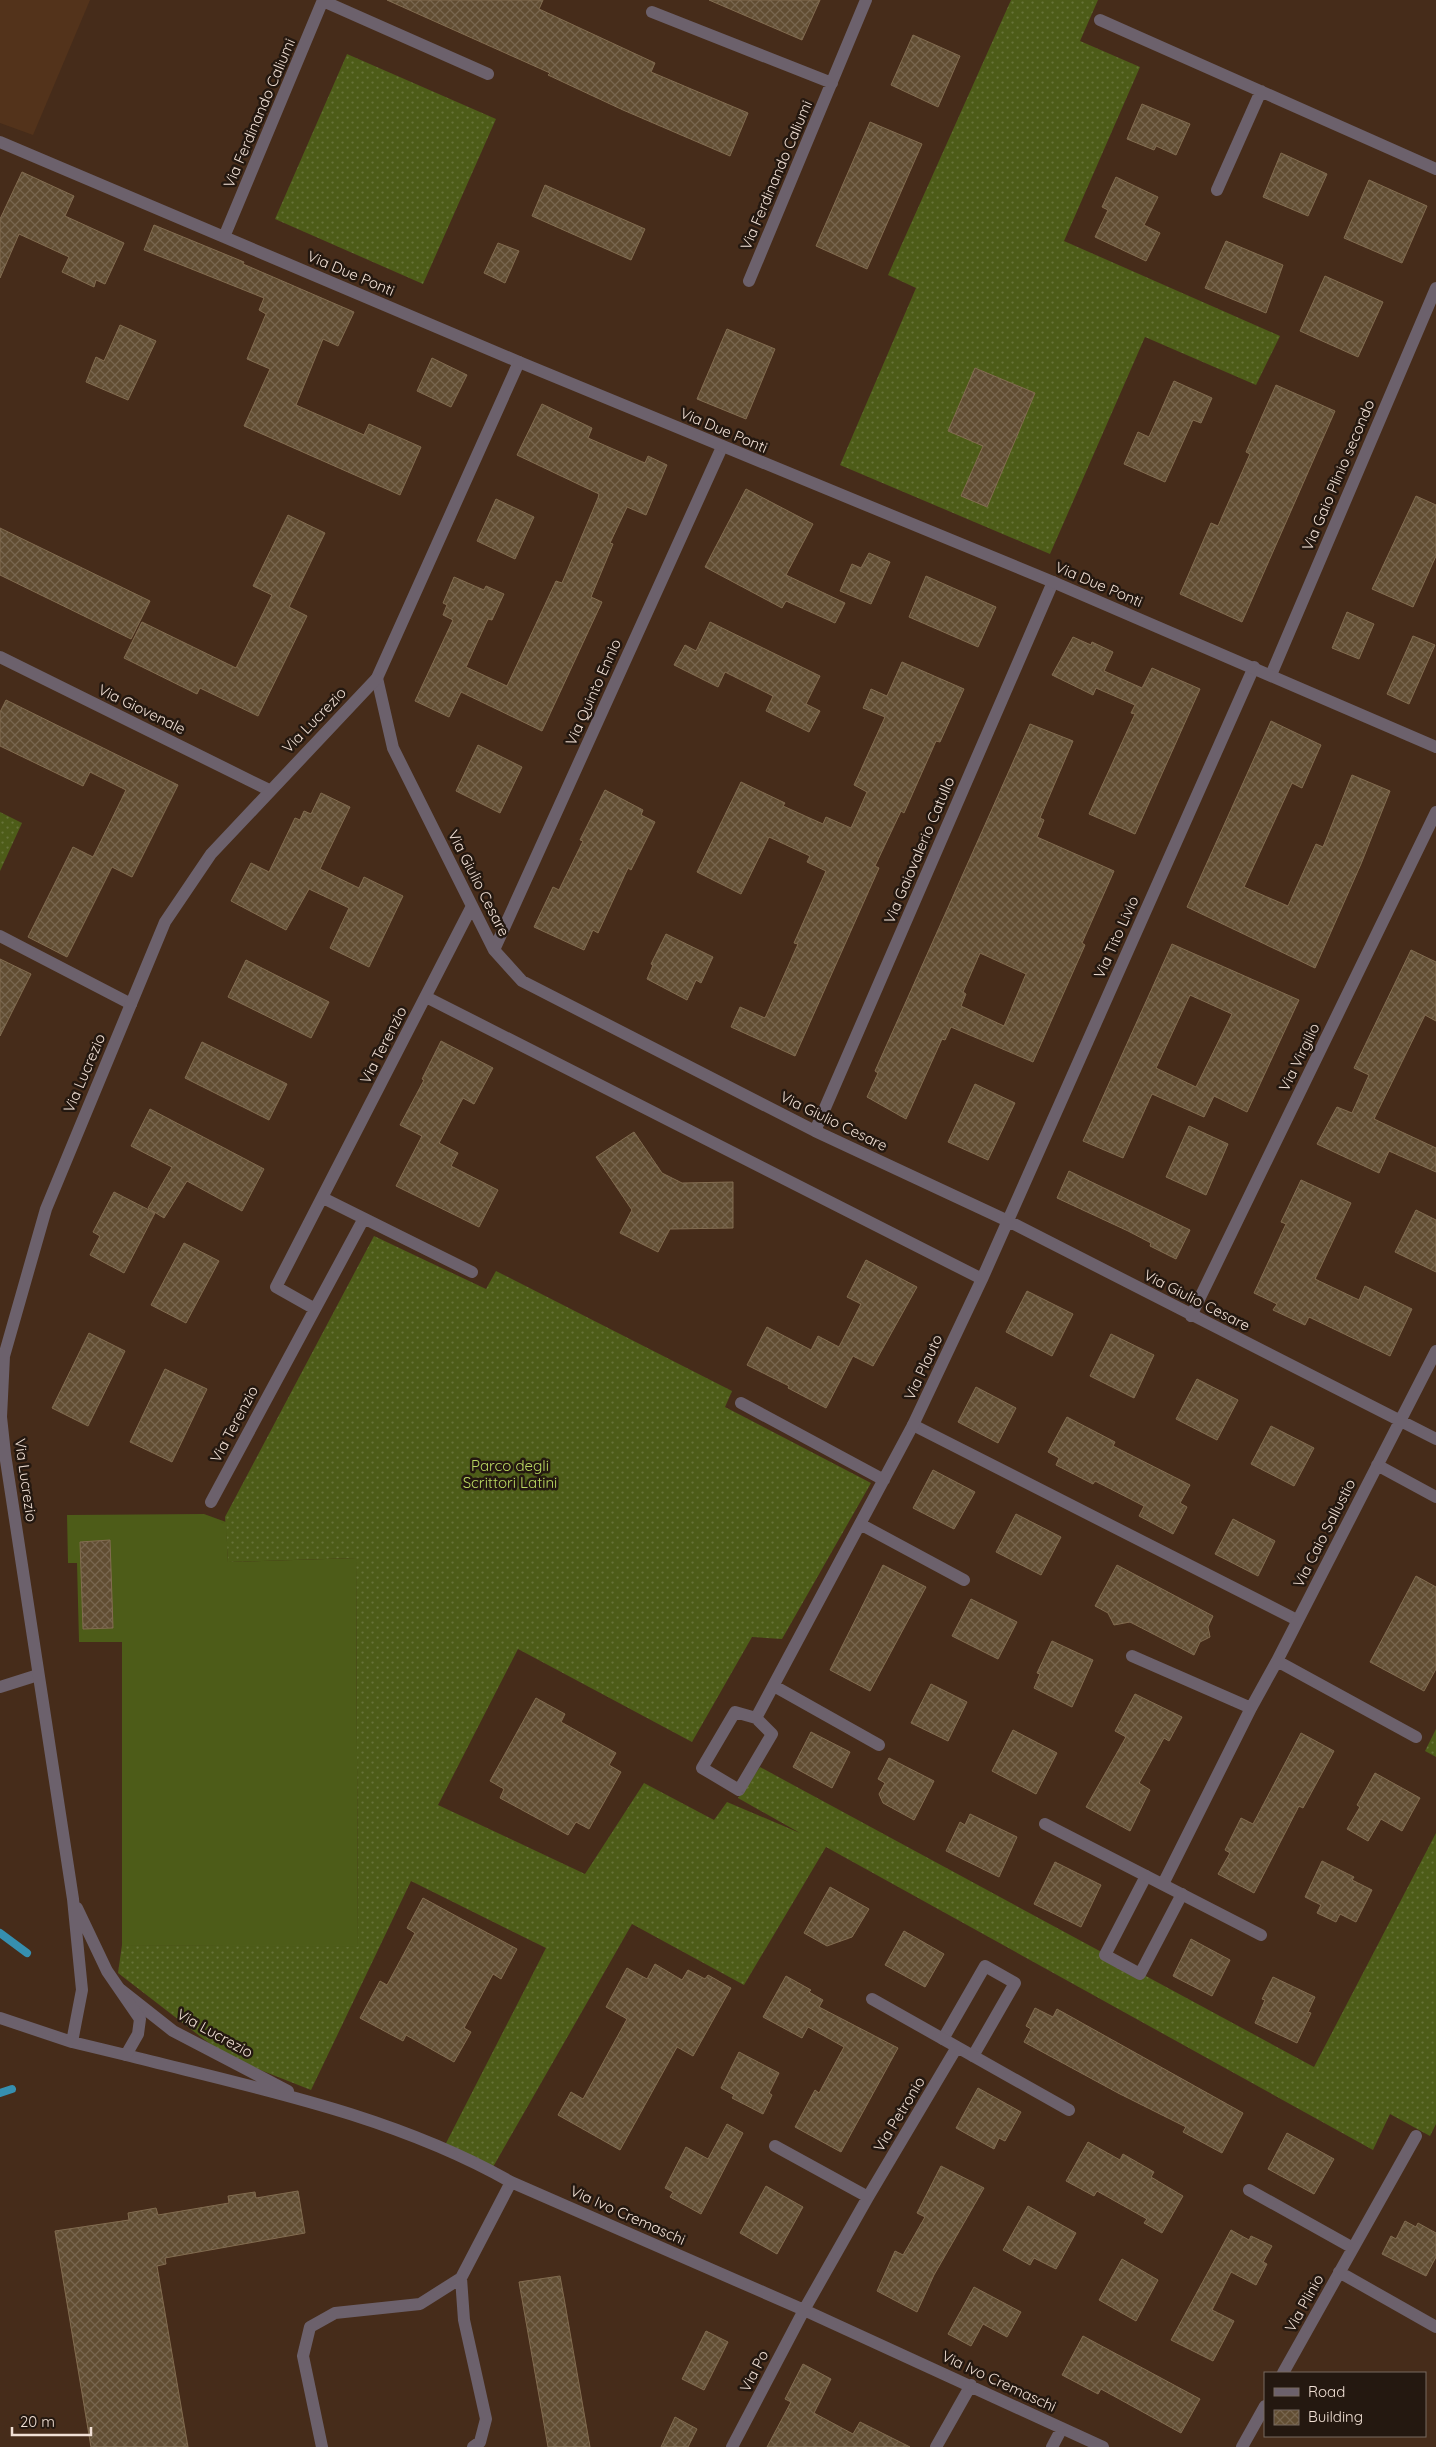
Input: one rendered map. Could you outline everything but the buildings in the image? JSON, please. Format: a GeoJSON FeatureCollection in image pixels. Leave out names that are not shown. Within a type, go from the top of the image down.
{"type":"FeatureCollection","features":[{"type":"Feature","properties":{"kind":"street","name":"Via Ferdinando Caliumi"},"geometry":{"type":"LineString","coordinates":[[224,237],[323,0],[488,74]]}},
{"type":"Feature","properties":{"kind":"street","name":"Via Ferdinando Caliumi"},"geometry":{"type":"LineString","coordinates":[[749,281],[866,0]]}},
{"type":"Feature","properties":{"kind":"street"},"geometry":{"type":"LineString","coordinates":[[652,12],[832,83]]}},
{"type":"Feature","properties":{"kind":"street"},"geometry":{"type":"LineString","coordinates":[[1100,20],[1436,169]]}},
{"type":"Feature","properties":{"kind":"street"},"geometry":{"type":"LineString","coordinates":[[1218,190],[1261,91]]}},
{"type":"Feature","properties":{"kind":"street","name":"Via Due Ponti"},"geometry":{"type":"LineString","coordinates":[[0,142],[722,447],[1053,582],[1271,674],[1436,747]]}},
{"type":"Feature","properties":{"kind":"street","name":"Via Gaio Plinio secondo"},"geometry":{"type":"LineString","coordinates":[[1271,674],[1436,288]]}},
{"type":"Feature","properties":{"kind":"street","name":"Via Lucrezio"},"geometry":{"type":"LineString","coordinates":[[72,2042],[82,1990],[73,1899],[5,1454],[1,1417],[4,1356],[46,1209],[165,922],[210,854],[377,678],[520,362]]}},
{"type":"Feature","properties":{"kind":"street","name":"Via Quinto Ennio"},"geometry":{"type":"LineString","coordinates":[[494,950],[722,447]]}},
{"type":"Feature","properties":{"kind":"street","name":"Via Gaiovalerio Catullo"},"geometry":{"type":"LineString","coordinates":[[815,1131],[1053,582]]}},
{"type":"Feature","properties":{"kind":"street","name":"Via Giovenale"},"geometry":{"type":"LineString","coordinates":[[0,656],[269,790]]}},
{"type":"Feature","properties":{"kind":"street","name":"Via Tito Livio"},"geometry":{"type":"LineString","coordinates":[[1008,1221],[1254,667]]}},
{"type":"Feature","properties":{"kind":"street","name":"Via Giulio Cesare"},"geometry":{"type":"LineString","coordinates":[[377,678],[393,748],[494,950],[522,981],[815,1131],[1008,1221],[1436,1439]]}},
{"type":"Feature","properties":{"kind":"street","name":"Via Virgilio"},"geometry":{"type":"LineString","coordinates":[[1192,1316],[1436,812]]}},
{"type":"Feature","properties":{"kind":"street","name":"Via Terenzio"},"geometry":{"type":"LineString","coordinates":[[315,1309],[276,1287],[472,906]]}},
{"type":"Feature","properties":{"kind":"street"},"geometry":{"type":"LineString","coordinates":[[0,936],[131,1004]]}},
{"type":"Feature","properties":{"kind":"street"},"geometry":{"type":"LineString","coordinates":[[426,997],[982,1279]]}},
{"type":"Feature","properties":{"kind":"street"},"geometry":{"type":"LineString","coordinates":[[323,1198],[362,1220],[472,1272]]}},
{"type":"Feature","properties":{"kind":"street","name":"Via Terenzio"},"geometry":{"type":"LineString","coordinates":[[211,1502],[362,1220]]}},
{"type":"Feature","properties":{"kind":"street","name":"Via Plauto"},"geometry":{"type":"LineString","coordinates":[[756,1718],[914,1426],[1008,1221]]}},
{"type":"Feature","properties":{"kind":"street","name":"Via Caio Sallustio"},"geometry":{"type":"LineString","coordinates":[[1163,1884],[1251,1708],[1436,1352]]}},
{"type":"Feature","properties":{"kind":"street"},"geometry":{"type":"LineString","coordinates":[[741,1403],[884,1480]]}},
{"type":"Feature","properties":{"kind":"street"},"geometry":{"type":"LineString","coordinates":[[914,1426],[1297,1620]]}},
{"type":"Feature","properties":{"kind":"street"},"geometry":{"type":"LineString","coordinates":[[1377,1465],[1436,1497]]}},
{"type":"Feature","properties":{"kind":"street"},"geometry":{"type":"LineString","coordinates":[[860,1524],[964,1580]]}},
{"type":"Feature","properties":{"kind":"street"},"geometry":{"type":"LineString","coordinates":[[1132,1656],[1251,1708]]}},
{"type":"Feature","properties":{"kind":"street"},"geometry":{"type":"LineString","coordinates":[[1277,1661],[1416,1737]]}},
{"type":"Feature","properties":{"kind":"street"},"geometry":{"type":"LineString","coordinates":[[0,1687],[38,1675]]}},
{"type":"Feature","properties":{"kind":"street"},"geometry":{"type":"LineString","coordinates":[[774,1686],[879,1745]]}},
{"type":"Feature","properties":{"kind":"street"},"geometry":{"type":"LineString","coordinates":[[736,1712],[756,1718],[772,1734],[739,1790],[702,1768],[736,1712]]}},
{"type":"Feature","properties":{"kind":"street"},"geometry":{"type":"LineString","coordinates":[[1045,1824],[1261,1935]]}},
{"type":"Feature","properties":{"kind":"street"},"geometry":{"type":"LineString","coordinates":[[1146,1876],[1105,1955],[1140,1974],[1182,1894]]}},
{"type":"Feature","properties":{"kind":"street","name":"Via Lucrezio"},"geometry":{"type":"LineString","coordinates":[[73,1899],[116,1985],[140,2019],[138,2034],[126,2055]]}},
{"type":"Feature","properties":{"kind":"street"},"geometry":{"type":"LineString","coordinates":[[943,2039],[985,1966],[1015,1983],[973,2056]]}},
{"type":"Feature","properties":{"kind":"street","name":"Via Lucrezio"},"geometry":{"type":"LineString","coordinates":[[116,1985],[173,2031],[305,2100]]}},
{"type":"Feature","properties":{"kind":"street"},"geometry":{"type":"LineString","coordinates":[[872,1999],[1070,2110]]}},
{"type":"Feature","properties":{"kind":"street","name":"Via Ivo Cremaschi"},"geometry":{"type":"LineString","coordinates":[[0,2018],[72,2042],[305,2100],[472,2160],[511,2182],[804,2310],[1103,2447]]}},
{"type":"Feature","properties":{"kind":"street","name":"Via Petronio"},"geometry":{"type":"LineString","coordinates":[[804,2310],[868,2197],[957,2047]]}},
{"type":"Feature","properties":{"kind":"street","name":"Via Plinio"},"geometry":{"type":"LineString","coordinates":[[1284,2372],[1416,2136]]}},
{"type":"Feature","properties":{"kind":"street"},"geometry":{"type":"LineString","coordinates":[[775,2146],[868,2197]]}},
{"type":"Feature","properties":{"kind":"street"},"geometry":{"type":"LineString","coordinates":[[322,2447],[303,2356],[310,2327],[335,2313],[420,2304],[461,2278],[511,2182]]}},
{"type":"Feature","properties":{"kind":"street"},"geometry":{"type":"LineString","coordinates":[[1249,2190],[1353,2248]]}},
{"type":"Feature","properties":{"kind":"street"},"geometry":{"type":"LineString","coordinates":[[1339,2272],[1436,2327]]}},
{"type":"Feature","properties":{"kind":"street"},"geometry":{"type":"LineString","coordinates":[[461,2278],[464,2320],[486,2419],[480,2442],[474,2447]]}},
{"type":"Feature","properties":{"kind":"street","name":"Via Po"},"geometry":{"type":"LineString","coordinates":[[732,2447],[804,2310]]}},
{"type":"Feature","properties":{"kind":"street"},"geometry":{"type":"LineString","coordinates":[[936,2447],[971,2386]]}},
{"type":"Feature","properties":{"kind":"street"},"geometry":{"type":"LineString","coordinates":[[1242,2447],[1264,2408]]}},
{"type":"Feature","properties":{"kind":"street"},"geometry":{"type":"LineString","coordinates":[[1052,2447],[1062,2428]]}},
{"type":"Feature","properties":{"kind":"shaded area"},"geometry":{"type":"Polygon","coordinates":[[[0,0],[90,0],[33,135],[0,123],[0,0]]]}},
{"type":"Feature","properties":{"kind":"green space"},"geometry":{"type":"Polygon","coordinates":[[[1011,0],[1098,0],[1080,41],[1140,67],[1064,241],[1280,336],[1256,385],[1145,337],[1050,554],[840,465],[916,288],[888,275],[1011,0]]]}},
{"type":"Feature","properties":{"kind":"green space"},"geometry":{"type":"Polygon","coordinates":[[[347,54],[496,119],[423,284],[275,219],[347,54]]]}},
{"type":"Feature","properties":{"kind":"green space"},"geometry":{"type":"Polygon","coordinates":[[[0,812],[22,823],[0,871],[0,812]]]}},
{"type":"Feature","properties":{"kind":"green space","name":"Parco degli Scrittori Latini"},"geometry":{"type":"Polygon","coordinates":[[[374,1236],[486,1289],[496,1271],[732,1391],[725,1407],[871,1483],[782,1639],[752,1637],[692,1742],[518,1649],[438,1805],[585,1874],[644,1783],[714,1820],[727,1802],[800,1833],[738,1798],[760,1767],[1314,2067],[1436,1833],[1436,2124],[1430,2136],[1390,2114],[1373,2150],[826,1847],[744,1985],[632,1924],[489,2174],[442,2151],[546,1948],[411,1881],[311,2090],[250,2066],[214,2047],[118,1973],[122,1945],[358,1946],[356,1558],[228,1562],[225,1517],[374,1236]]]}},
{"type":"Feature","properties":{"kind":"green space"},"geometry":{"type":"Polygon","coordinates":[[[204,1514],[226,1522],[228,1562],[356,1558],[358,1947],[122,1945],[122,1642],[79,1642],[77,1563],[68,1563],[67,1515],[204,1514]]]}},
{"type":"Feature","properties":{"kind":"green space"},"geometry":{"type":"Polygon","coordinates":[[[1436,1729],[1436,1757],[1425,1751],[1436,1729]]]}},
{"type":"Feature","properties":{"kind":"waterway"},"geometry":{"type":"LineString","coordinates":[[0,1933],[27,1953]]}},
{"type":"Feature","properties":{"kind":"waterway"},"geometry":{"type":"LineString","coordinates":[[0,2093],[12,2089]]}}]}
